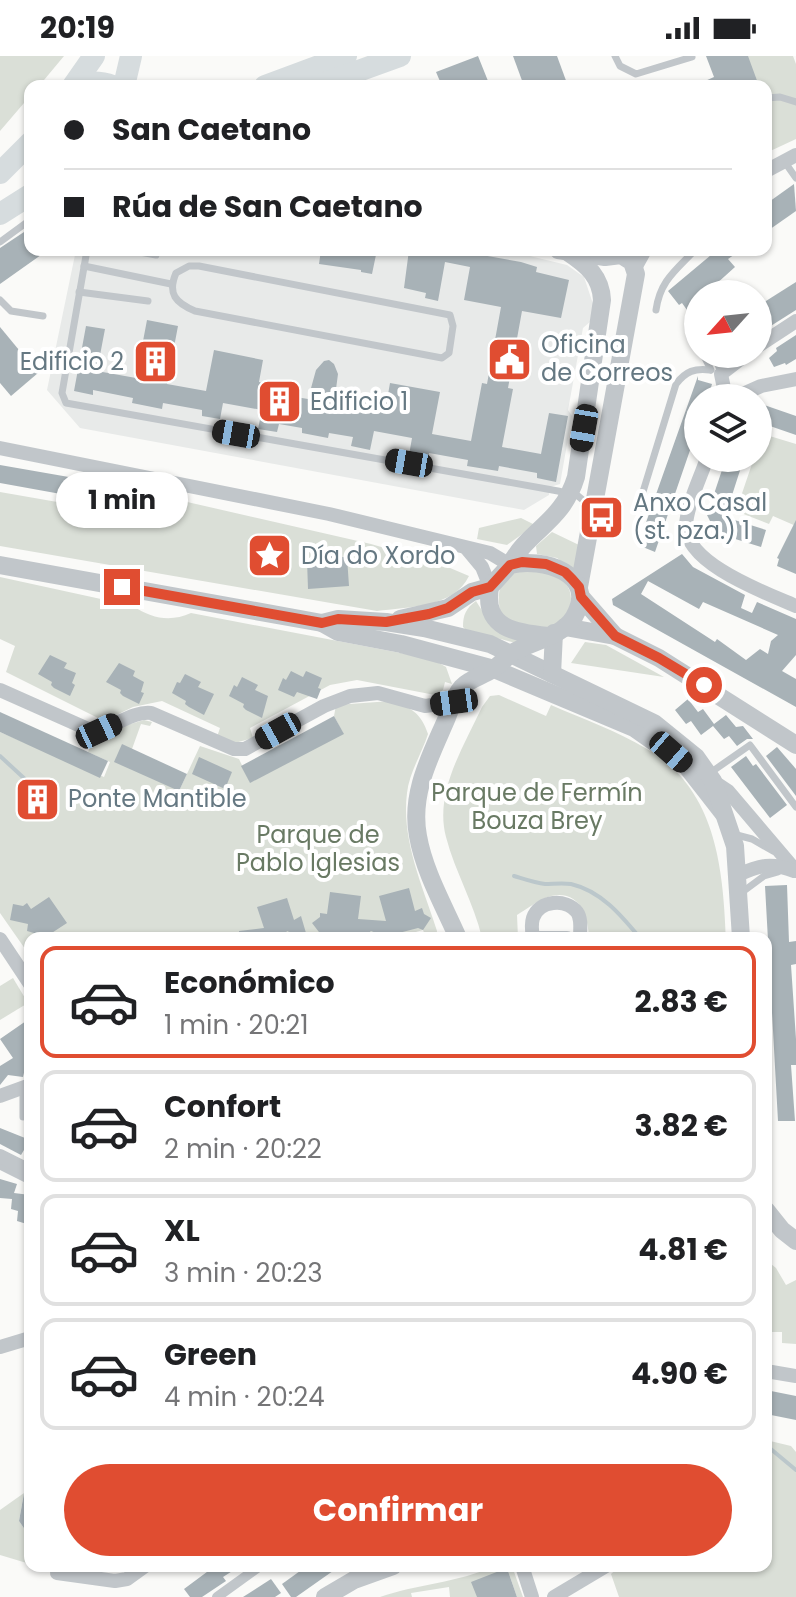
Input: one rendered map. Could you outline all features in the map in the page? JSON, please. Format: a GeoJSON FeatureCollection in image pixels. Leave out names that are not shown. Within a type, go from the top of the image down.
{"type":"FeatureCollection","features":[{"type":"Feature","properties":{"kind":"main road"},"geometry":{"type":"LineString","coordinates":[[78,80],[94,56]]}},
{"type":"Feature","properties":{"kind":"main road"},"geometry":{"type":"LineString","coordinates":[[125,80],[131,56]]}},
{"type":"Feature","properties":{"kind":"main road"},"geometry":{"type":"LineString","coordinates":[[281,80],[346,56]]}},
{"type":"Feature","properties":{"kind":"main road"},"geometry":{"type":"LineString","coordinates":[[338,80],[400,56]]}},
{"type":"Feature","properties":{"kind":"main road"},"geometry":{"type":"LineString","coordinates":[[0,173],[24,149]]}},
{"type":"Feature","properties":{"kind":"main road"},"geometry":{"type":"LineString","coordinates":[[0,214],[24,199]]}},
{"type":"Feature","properties":{"kind":"street"},"geometry":{"type":"LineString","coordinates":[[772,168],[790,158]]}},
{"type":"Feature","properties":{"kind":"street"},"geometry":{"type":"LineString","coordinates":[[569,256],[598,282],[620,295],[627,292],[626,262]]}},
{"type":"Feature","properties":{"kind":"street"},"geometry":{"type":"LineString","coordinates":[[592,256],[626,262]]}},
{"type":"Feature","properties":{"kind":"street"},"geometry":{"type":"LineString","coordinates":[[0,690],[90,730],[99,731],[143,712],[234,749],[245,749],[324,706],[350,696],[378,693],[425,706],[456,697],[475,678],[494,669],[511,653],[556,632],[574,617],[593,513],[582,486],[602,310],[598,282],[600,261],[626,262]]}},
{"type":"Feature","properties":{"kind":"street"},"geometry":{"type":"LineString","coordinates":[[322,623],[338,619],[386,622],[429,614],[462,600],[472,592],[490,587],[510,565],[517,551],[548,525],[582,486],[626,262]]}},
{"type":"Feature","properties":{"kind":"street"},"geometry":{"type":"LineString","coordinates":[[772,337],[796,321]]}},
{"type":"Feature","properties":{"kind":"street"},"geometry":{"type":"LineString","coordinates":[[721,384],[716,372],[723,368]]}},
{"type":"Feature","properties":{"kind":"street"},"geometry":{"type":"LineString","coordinates":[[772,384],[796,379]]}},
{"type":"Feature","properties":{"kind":"street"},"geometry":{"type":"LineString","coordinates":[[0,448],[329,514],[490,553],[510,565],[522,562],[546,564],[565,572],[615,636]]}},
{"type":"Feature","properties":{"kind":"street"},"geometry":{"type":"LineString","coordinates":[[702,472],[686,521],[690,545],[705,560],[796,606]]}},
{"type":"Feature","properties":{"kind":"street"},"geometry":{"type":"LineString","coordinates":[[467,549],[482,567],[490,587],[491,611],[499,622],[517,633],[615,636],[659,658],[795,742]]}},
{"type":"Feature","properties":{"kind":"street"},"geometry":{"type":"LineString","coordinates":[[0,565],[322,623],[338,632],[387,641],[452,646],[490,644],[654,723],[690,751],[745,810],[794,870]]}},
{"type":"Feature","properties":{"kind":"street"},"geometry":{"type":"LineString","coordinates":[[455,932],[424,857],[417,830],[417,803],[420,782],[456,697],[458,681],[452,646],[462,600]]}},
{"type":"Feature","properties":{"kind":"street"},"geometry":{"type":"LineString","coordinates":[[386,622],[452,646],[494,669],[549,690],[647,735],[684,763],[723,813]]}},
{"type":"Feature","properties":{"kind":"street"},"geometry":{"type":"LineString","coordinates":[[552,674],[556,632]]}},
{"type":"Feature","properties":{"kind":"street"},"geometry":{"type":"LineString","coordinates":[[425,706],[441,730]]}},
{"type":"Feature","properties":{"kind":"street"},"geometry":{"type":"LineString","coordinates":[[711,777],[731,834],[739,884],[741,932]]}},
{"type":"Feature","properties":{"kind":"street"},"geometry":{"type":"LineString","coordinates":[[723,813],[745,810]]}},
{"type":"Feature","properties":{"kind":"street"},"geometry":{"type":"LineString","coordinates":[[739,884],[755,867],[770,864],[794,870]]}},
{"type":"Feature","properties":{"kind":"street"},"geometry":{"type":"LineString","coordinates":[[533,932],[532,920],[537,912],[548,904],[562,902],[576,911],[580,919],[580,932]]}},
{"type":"Feature","properties":{"kind":"street"},"geometry":{"type":"LineString","coordinates":[[0,939],[24,975]]}},
{"type":"Feature","properties":{"kind":"street"},"geometry":{"type":"LineString","coordinates":[[0,1096],[24,1087]]}},
{"type":"Feature","properties":{"kind":"street"},"geometry":{"type":"LineString","coordinates":[[0,1156],[24,1168]]}},
{"type":"Feature","properties":{"kind":"street"},"geometry":{"type":"LineString","coordinates":[[772,1218],[796,1241]]}},
{"type":"Feature","properties":{"kind":"street"},"geometry":{"type":"LineString","coordinates":[[0,1347],[24,1340]]}},
{"type":"Feature","properties":{"kind":"street"},"geometry":{"type":"LineString","coordinates":[[772,1372],[796,1376]]}},
{"type":"Feature","properties":{"kind":"street"},"geometry":{"type":"LineString","coordinates":[[57,1573],[115,1581],[127,1579],[137,1572]]}},
{"type":"Feature","properties":{"kind":"street"},"geometry":{"type":"LineString","coordinates":[[217,1597],[252,1572]]}},
{"type":"Feature","properties":{"kind":"street"},"geometry":{"type":"LineString","coordinates":[[325,1597],[354,1580],[376,1572]]}},
{"type":"Feature","properties":{"kind":"street"},"geometry":{"type":"LineString","coordinates":[[524,1572],[532,1597]]}},
{"type":"Feature","properties":{"kind":"street"},"geometry":{"type":"LineString","coordinates":[[554,1597],[596,1572]]}},
{"type":"Feature","properties":{"kind":"lane"},"geometry":{"type":"LineString","coordinates":[[615,56],[620,66],[636,74],[692,57]]}},
{"type":"Feature","properties":{"kind":"lane"},"geometry":{"type":"LineString","coordinates":[[772,98],[796,102]]}},
{"type":"Feature","properties":{"kind":"lane"},"geometry":{"type":"LineString","coordinates":[[790,158],[796,178]]}},
{"type":"Feature","properties":{"kind":"lane"},"geometry":{"type":"LineString","coordinates":[[0,242],[24,224]]}},
{"type":"Feature","properties":{"kind":"lane"},"geometry":{"type":"LineString","coordinates":[[86,256],[62,393],[66,403],[550,491],[582,486],[593,513]]}},
{"type":"Feature","properties":{"kind":"lane"},"geometry":{"type":"LineString","coordinates":[[656,310],[659,292],[665,282],[689,256]]}},
{"type":"Feature","properties":{"kind":"lane"},"geometry":{"type":"LineString","coordinates":[[84,266],[171,284]]}},
{"type":"Feature","properties":{"kind":"lane"},"geometry":{"type":"LineString","coordinates":[[189,266],[199,266],[450,315],[453,326],[449,353],[442,358],[195,311],[179,305],[173,297],[171,284],[176,273],[189,266]]}},
{"type":"Feature","properties":{"kind":"lane"},"geometry":{"type":"LineString","coordinates":[[79,292],[148,301]]}},
{"type":"Feature","properties":{"kind":"lane"},"geometry":{"type":"LineString","coordinates":[[0,300],[11,311],[43,316]]}},
{"type":"Feature","properties":{"kind":"lane"},"geometry":{"type":"LineString","coordinates":[[713,368],[716,372]]}},
{"type":"Feature","properties":{"kind":"lane"},"geometry":{"type":"LineString","coordinates":[[716,368],[716,372]]}},
{"type":"Feature","properties":{"kind":"lane"},"geometry":{"type":"LineString","coordinates":[[638,508],[676,384],[688,372],[698,369],[716,372]]}},
{"type":"Feature","properties":{"kind":"lane"},"geometry":{"type":"LineString","coordinates":[[711,777],[750,745],[796,807]]}},
{"type":"Feature","properties":{"kind":"lane"},"geometry":{"type":"LineString","coordinates":[[731,834],[762,844],[794,870]]}},
{"type":"Feature","properties":{"kind":"lane"},"geometry":{"type":"LineString","coordinates":[[23,1117],[24,1109]]}},
{"type":"Feature","properties":{"kind":"lane"},"geometry":{"type":"LineString","coordinates":[[0,1166],[24,1178]]}},
{"type":"Feature","properties":{"kind":"shaded area"},"geometry":{"type":"Polygon","coordinates":[[[75,256],[530,256],[567,265],[584,277],[593,304],[591,321],[583,328],[568,410],[572,416],[560,484],[550,487],[549,495],[524,510],[80,428],[47,390],[75,256]]]}},
{"type":"Feature","properties":{"kind":"green space"},"geometry":{"type":"Polygon","coordinates":[[[0,56],[64,56],[44,80],[24,80],[24,103],[0,131],[0,56]]]}},
{"type":"Feature","properties":{"kind":"green space"},"geometry":{"type":"Polygon","coordinates":[[[747,56],[793,56],[796,64],[796,139],[772,150],[772,80],[756,80],[747,56]]]}},
{"type":"Feature","properties":{"kind":"green space"},"geometry":{"type":"Polygon","coordinates":[[[772,437],[796,444],[796,526],[773,516],[769,524],[736,511],[749,472],[772,472],[772,437]]]}},
{"type":"Feature","properties":{"kind":"green space"},"geometry":{"type":"Polygon","coordinates":[[[91,480],[371,544],[469,576],[462,587],[441,600],[415,607],[377,611],[0,546],[0,492],[86,507],[91,480]]]}},
{"type":"Feature","properties":{"kind":"green space"},"geometry":{"type":"Polygon","coordinates":[[[521,518],[535,525],[507,545],[477,539],[479,528],[521,518]]]}},
{"type":"Feature","properties":{"kind":"green space"},"geometry":{"type":"Polygon","coordinates":[[[552,532],[579,545],[574,570],[557,558],[537,554],[536,546],[552,532]]]}},
{"type":"Feature","properties":{"kind":"green space"},"geometry":{"type":"Polygon","coordinates":[[[523,570],[548,573],[562,580],[570,591],[571,603],[566,615],[556,624],[541,628],[523,626],[501,615],[501,586],[508,576],[523,570]]]}},
{"type":"Feature","properties":{"kind":"green space"},"geometry":{"type":"Polygon","coordinates":[[[0,577],[133,606],[162,618],[191,613],[432,659],[446,667],[452,684],[445,682],[443,690],[435,695],[357,680],[330,685],[250,728],[253,738],[231,744],[217,737],[220,728],[162,701],[133,707],[104,721],[6,672],[15,646],[0,639],[0,577]]]}},
{"type":"Feature","properties":{"kind":"green space"},"geometry":{"type":"Polygon","coordinates":[[[476,601],[491,625],[520,640],[519,644],[463,627],[466,612],[476,601]]]}},
{"type":"Feature","properties":{"kind":"green space"},"geometry":{"type":"Polygon","coordinates":[[[585,642],[606,645],[664,677],[571,663],[585,642]]]}},
{"type":"Feature","properties":{"kind":"green space","name":"Parque de Fermín Bouza Brey"},"geometry":{"type":"Polygon","coordinates":[[[499,695],[546,716],[551,705],[624,736],[670,766],[688,785],[702,808],[711,832],[722,884],[726,932],[588,932],[580,906],[561,895],[542,899],[517,915],[518,932],[480,932],[454,863],[443,820],[447,786],[453,770],[490,696],[499,695]]]}},
{"type":"Feature","properties":{"kind":"green space","name":"Parque de Pablo Iglesias"},"geometry":{"type":"Polygon","coordinates":[[[391,701],[415,712],[428,734],[410,778],[406,811],[410,846],[437,932],[24,932],[24,947],[0,913],[0,732],[104,777],[110,762],[88,752],[94,735],[144,720],[152,722],[150,726],[141,724],[132,749],[179,791],[200,746],[239,759],[250,782],[343,733],[334,716],[336,705],[391,701]]]}},
{"type":"Feature","properties":{"kind":"green space"},"geometry":{"type":"Polygon","coordinates":[[[13,978],[24,996],[24,1005],[0,1020],[0,986],[13,978]]]}},
{"type":"Feature","properties":{"kind":"green space"},"geometry":{"type":"Polygon","coordinates":[[[772,1265],[786,1285],[796,1280],[796,1344],[782,1343],[782,1332],[772,1332],[772,1265]]]}},
{"type":"Feature","properties":{"kind":"green space"},"geometry":{"type":"Polygon","coordinates":[[[772,1441],[791,1446],[796,1452],[796,1597],[619,1597],[611,1574],[772,1572],[772,1441]]]}},
{"type":"Feature","properties":{"kind":"green space"},"geometry":{"type":"Polygon","coordinates":[[[24,1493],[19,1521],[24,1528],[24,1562],[0,1555],[0,1510],[24,1493]]]}},
{"type":"Feature","properties":{"kind":"green space"},"geometry":{"type":"Polygon","coordinates":[[[480,1572],[503,1572],[477,1597],[450,1597],[449,1587],[411,1593],[412,1597],[380,1597],[408,1589],[480,1572]]]}},
{"type":"Feature","properties":{"kind":"green space"},"geometry":{"type":"Polygon","coordinates":[[[508,1572],[514,1572],[523,1597],[517,1597],[508,1572]]]}},
{"type":"Feature","properties":{"kind":"building"},"geometry":{"type":"Polygon","coordinates":[[[478,56],[488,80],[439,80],[436,72],[478,56]]]}},
{"type":"Feature","properties":{"kind":"building"},"geometry":{"type":"Polygon","coordinates":[[[513,56],[557,56],[566,80],[522,80],[513,56]]]}},
{"type":"Feature","properties":{"kind":"building"},"geometry":{"type":"Polygon","coordinates":[[[706,56],[748,56],[757,80],[707,80],[714,77],[706,56]]]}},
{"type":"Feature","properties":{"kind":"building"},"geometry":{"type":"Polygon","coordinates":[[[794,184],[796,211],[772,228],[772,200],[794,184]]]}},
{"type":"Feature","properties":{"kind":"building"},"geometry":{"type":"Polygon","coordinates":[[[24,232],[24,256],[40,256],[0,284],[0,248],[24,232]]]}},
{"type":"Feature","properties":{"kind":"building"},"geometry":{"type":"Polygon","coordinates":[[[320,256],[376,256],[372,274],[319,264],[320,256]]]}},
{"type":"Feature","properties":{"kind":"building"},"geometry":{"type":"Polygon","coordinates":[[[408,256],[488,256],[521,262],[537,267],[536,272],[569,280],[561,318],[522,311],[508,388],[513,389],[502,447],[541,454],[549,413],[568,416],[556,482],[537,478],[537,473],[499,466],[498,471],[467,466],[468,460],[429,453],[428,458],[409,455],[412,438],[374,431],[370,450],[351,446],[353,437],[329,433],[328,438],[302,433],[302,428],[279,424],[277,432],[258,429],[262,410],[223,403],[220,419],[202,416],[202,410],[163,403],[162,409],[132,403],[133,398],[93,390],[93,395],[74,391],[86,326],[105,329],[97,371],[136,378],[147,320],[178,326],[167,384],[206,391],[214,350],[263,360],[259,382],[286,387],[284,395],[308,399],[316,370],[329,360],[338,374],[334,404],[358,408],[360,401],[386,406],[390,383],[440,392],[432,434],[471,441],[482,383],[487,384],[501,307],[464,300],[470,267],[445,262],[438,301],[425,298],[426,293],[404,288],[408,256]]]}},
{"type":"Feature","properties":{"kind":"building"},"geometry":{"type":"Polygon","coordinates":[[[710,256],[732,256],[728,259],[735,267],[721,280],[684,280],[684,306],[682,303],[679,305],[668,291],[710,256]]]}},
{"type":"Feature","properties":{"kind":"building"},"geometry":{"type":"Polygon","coordinates":[[[796,282],[796,310],[772,325],[772,297],[796,282]]]}},
{"type":"Feature","properties":{"kind":"building"},"geometry":{"type":"Polygon","coordinates":[[[0,327],[38,373],[11,396],[0,383],[0,327]]]}},
{"type":"Feature","properties":{"kind":"building"},"geometry":{"type":"Polygon","coordinates":[[[796,335],[796,359],[774,367],[772,355],[776,348],[796,335]]]}},
{"type":"Feature","properties":{"kind":"building"},"geometry":{"type":"Polygon","coordinates":[[[772,408],[796,416],[796,435],[772,427],[772,408]]]}},
{"type":"Feature","properties":{"kind":"building"},"geometry":{"type":"Polygon","coordinates":[[[684,415],[684,468],[655,552],[638,545],[684,415]]]}},
{"type":"Feature","properties":{"kind":"building"},"geometry":{"type":"Polygon","coordinates":[[[0,465],[86,480],[83,498],[0,483],[0,465]]]}},
{"type":"Feature","properties":{"kind":"building"},"geometry":{"type":"Polygon","coordinates":[[[721,472],[739,472],[725,517],[766,530],[761,547],[716,533],[707,515],[721,472]]]}},
{"type":"Feature","properties":{"kind":"building"},"geometry":{"type":"Polygon","coordinates":[[[796,520],[796,574],[777,566],[777,558],[796,520]]]}},
{"type":"Feature","properties":{"kind":"building"},"geometry":{"type":"Polygon","coordinates":[[[338,547],[338,557],[347,557],[349,586],[308,589],[307,560],[324,559],[323,548],[338,547]]]}},
{"type":"Feature","properties":{"kind":"building"},"geometry":{"type":"Polygon","coordinates":[[[682,554],[693,567],[745,595],[741,608],[752,613],[757,602],[796,619],[796,655],[782,671],[796,679],[796,707],[613,605],[612,599],[682,554]],[[648,581],[641,594],[746,660],[760,649],[768,654],[771,641],[778,635],[703,602],[699,609],[648,581]]]}},
{"type":"Feature","properties":{"kind":"building"},"geometry":{"type":"Polygon","coordinates":[[[50,655],[67,663],[64,668],[76,673],[70,696],[54,688],[52,682],[38,674],[50,655]]]}},
{"type":"Feature","properties":{"kind":"building"},"geometry":{"type":"Polygon","coordinates":[[[119,663],[135,671],[133,676],[144,682],[141,692],[144,693],[139,704],[106,682],[119,663]]]}},
{"type":"Feature","properties":{"kind":"building"},"geometry":{"type":"Polygon","coordinates":[[[291,671],[303,677],[306,671],[322,678],[317,699],[297,692],[294,697],[278,690],[283,678],[286,680],[291,671]]]}},
{"type":"Feature","properties":{"kind":"building"},"geometry":{"type":"Polygon","coordinates":[[[185,674],[201,682],[198,687],[214,694],[204,715],[172,693],[185,674]]]}},
{"type":"Feature","properties":{"kind":"building"},"geometry":{"type":"Polygon","coordinates":[[[242,677],[258,685],[255,690],[268,696],[262,718],[229,696],[242,677]]]}},
{"type":"Feature","properties":{"kind":"building"},"geometry":{"type":"Polygon","coordinates":[[[688,699],[698,712],[703,709],[714,724],[726,715],[736,727],[743,726],[753,739],[747,739],[737,746],[729,736],[724,739],[713,726],[701,735],[691,721],[686,724],[675,710],[688,699]]]}},
{"type":"Feature","properties":{"kind":"building"},"geometry":{"type":"Polygon","coordinates":[[[0,712],[108,761],[100,778],[0,732],[0,712]]]}},
{"type":"Feature","properties":{"kind":"building"},"geometry":{"type":"Polygon","coordinates":[[[334,716],[344,734],[250,783],[241,766],[334,716]]]}},
{"type":"Feature","properties":{"kind":"building"},"geometry":{"type":"Polygon","coordinates":[[[122,744],[187,774],[179,791],[114,762],[122,744]]]}},
{"type":"Feature","properties":{"kind":"building"},"geometry":{"type":"Polygon","coordinates":[[[777,747],[796,769],[796,796],[766,756],[777,747]]]}},
{"type":"Feature","properties":{"kind":"building"},"geometry":{"type":"Polygon","coordinates":[[[746,756],[753,766],[756,764],[787,805],[770,818],[731,767],[746,756]]]}},
{"type":"Feature","properties":{"kind":"building"},"geometry":{"type":"Polygon","coordinates":[[[199,757],[232,772],[225,789],[192,774],[199,757]]]}},
{"type":"Feature","properties":{"kind":"building"},"geometry":{"type":"Polygon","coordinates":[[[787,885],[789,942],[796,941],[796,964],[791,965],[796,1039],[796,1065],[791,1065],[795,1121],[778,1121],[772,1013],[772,932],[768,932],[765,886],[787,885]]]}},
{"type":"Feature","properties":{"kind":"building"},"geometry":{"type":"Polygon","coordinates":[[[409,888],[415,911],[422,908],[424,914],[431,918],[423,930],[418,928],[403,932],[319,932],[312,923],[320,917],[320,913],[327,914],[330,892],[361,896],[358,919],[386,921],[379,896],[409,888]]]}},
{"type":"Feature","properties":{"kind":"building"},"geometry":{"type":"Polygon","coordinates":[[[49,897],[67,923],[53,932],[30,932],[27,931],[28,924],[10,920],[13,904],[23,906],[27,903],[31,909],[49,897]]]}},
{"type":"Feature","properties":{"kind":"building"},"geometry":{"type":"Polygon","coordinates":[[[287,898],[294,920],[301,916],[306,932],[239,932],[264,928],[257,907],[287,898]]]}},
{"type":"Feature","properties":{"kind":"building"},"geometry":{"type":"Polygon","coordinates":[[[24,1022],[23,1077],[8,1075],[0,1085],[0,1066],[13,1058],[0,1039],[24,1022]]]}},
{"type":"Feature","properties":{"kind":"building"},"geometry":{"type":"Polygon","coordinates":[[[0,1128],[24,1138],[21,1155],[0,1144],[0,1128]]]}},
{"type":"Feature","properties":{"kind":"building"},"geometry":{"type":"Polygon","coordinates":[[[0,1179],[17,1184],[14,1193],[24,1194],[24,1223],[17,1221],[18,1211],[11,1209],[12,1199],[0,1198],[0,1179]]]}},
{"type":"Feature","properties":{"kind":"building"},"geometry":{"type":"Polygon","coordinates":[[[772,1391],[796,1396],[796,1420],[772,1415],[772,1391]]]}},
{"type":"Feature","properties":{"kind":"building"},"geometry":{"type":"Polygon","coordinates":[[[24,1494],[24,1528],[19,1521],[24,1494]]]}},
{"type":"Feature","properties":{"kind":"building"},"geometry":{"type":"Polygon","coordinates":[[[207,1572],[231,1572],[223,1577],[226,1581],[202,1597],[190,1597],[184,1589],[207,1572]]]}},
{"type":"Feature","properties":{"kind":"building"},"geometry":{"type":"Polygon","coordinates":[[[299,1572],[331,1572],[296,1597],[291,1597],[282,1584],[299,1572]]]}},
{"type":"Feature","properties":{"kind":"building"},"geometry":{"type":"Polygon","coordinates":[[[497,1572],[508,1572],[517,1597],[477,1597],[471,1582],[497,1572]]]}},
{"type":"Feature","properties":{"kind":"building"},"geometry":{"type":"Polygon","coordinates":[[[271,1579],[281,1593],[275,1597],[243,1597],[271,1579]]]}},
{"type":"Feature","properties":{"kind":"waterway"},"geometry":{"type":"LineString","coordinates":[[0,756],[39,792]]}},
{"type":"Feature","properties":{"kind":"waterway"},"geometry":{"type":"LineString","coordinates":[[514,876],[541,883],[582,887],[601,898],[635,932]]}},
{"type":"Feature","properties":{"kind":"waterway"},"geometry":{"type":"LineString","coordinates":[[772,1450],[796,1470]]}},
{"type":"Feature","properties":{"kind":"place","name":"Oficina de Correos"},"geometry":{"type":"Point","coordinates":[510,359]}},
{"type":"Feature","properties":{"kind":"place","name":"Edificio 2"},"geometry":{"type":"Point","coordinates":[155,362]}},
{"type":"Feature","properties":{"kind":"place","name":"Edificio 1"},"geometry":{"type":"Point","coordinates":[279,402]}},
{"type":"Feature","properties":{"kind":"place","name":"Anxo Casal (st. pza.) 1"},"geometry":{"type":"Point","coordinates":[602,517]}},
{"type":"Feature","properties":{"kind":"place","name":"Día do Xordo"},"geometry":{"type":"Point","coordinates":[270,556]}},
{"type":"Feature","properties":{"kind":"place","name":"Ponte Mantible"},"geometry":{"type":"Point","coordinates":[37,799]}},
{"type":"Feature","properties":{"kind":"route"},"geometry":{"type":"LineString","coordinates":[[122,587],[322,623],[338,619],[386,622],[448,608],[472,592],[490,587],[510,565],[535,562],[565,572],[579,587],[581,597],[595,615],[615,636],[704,685]]}}]}
